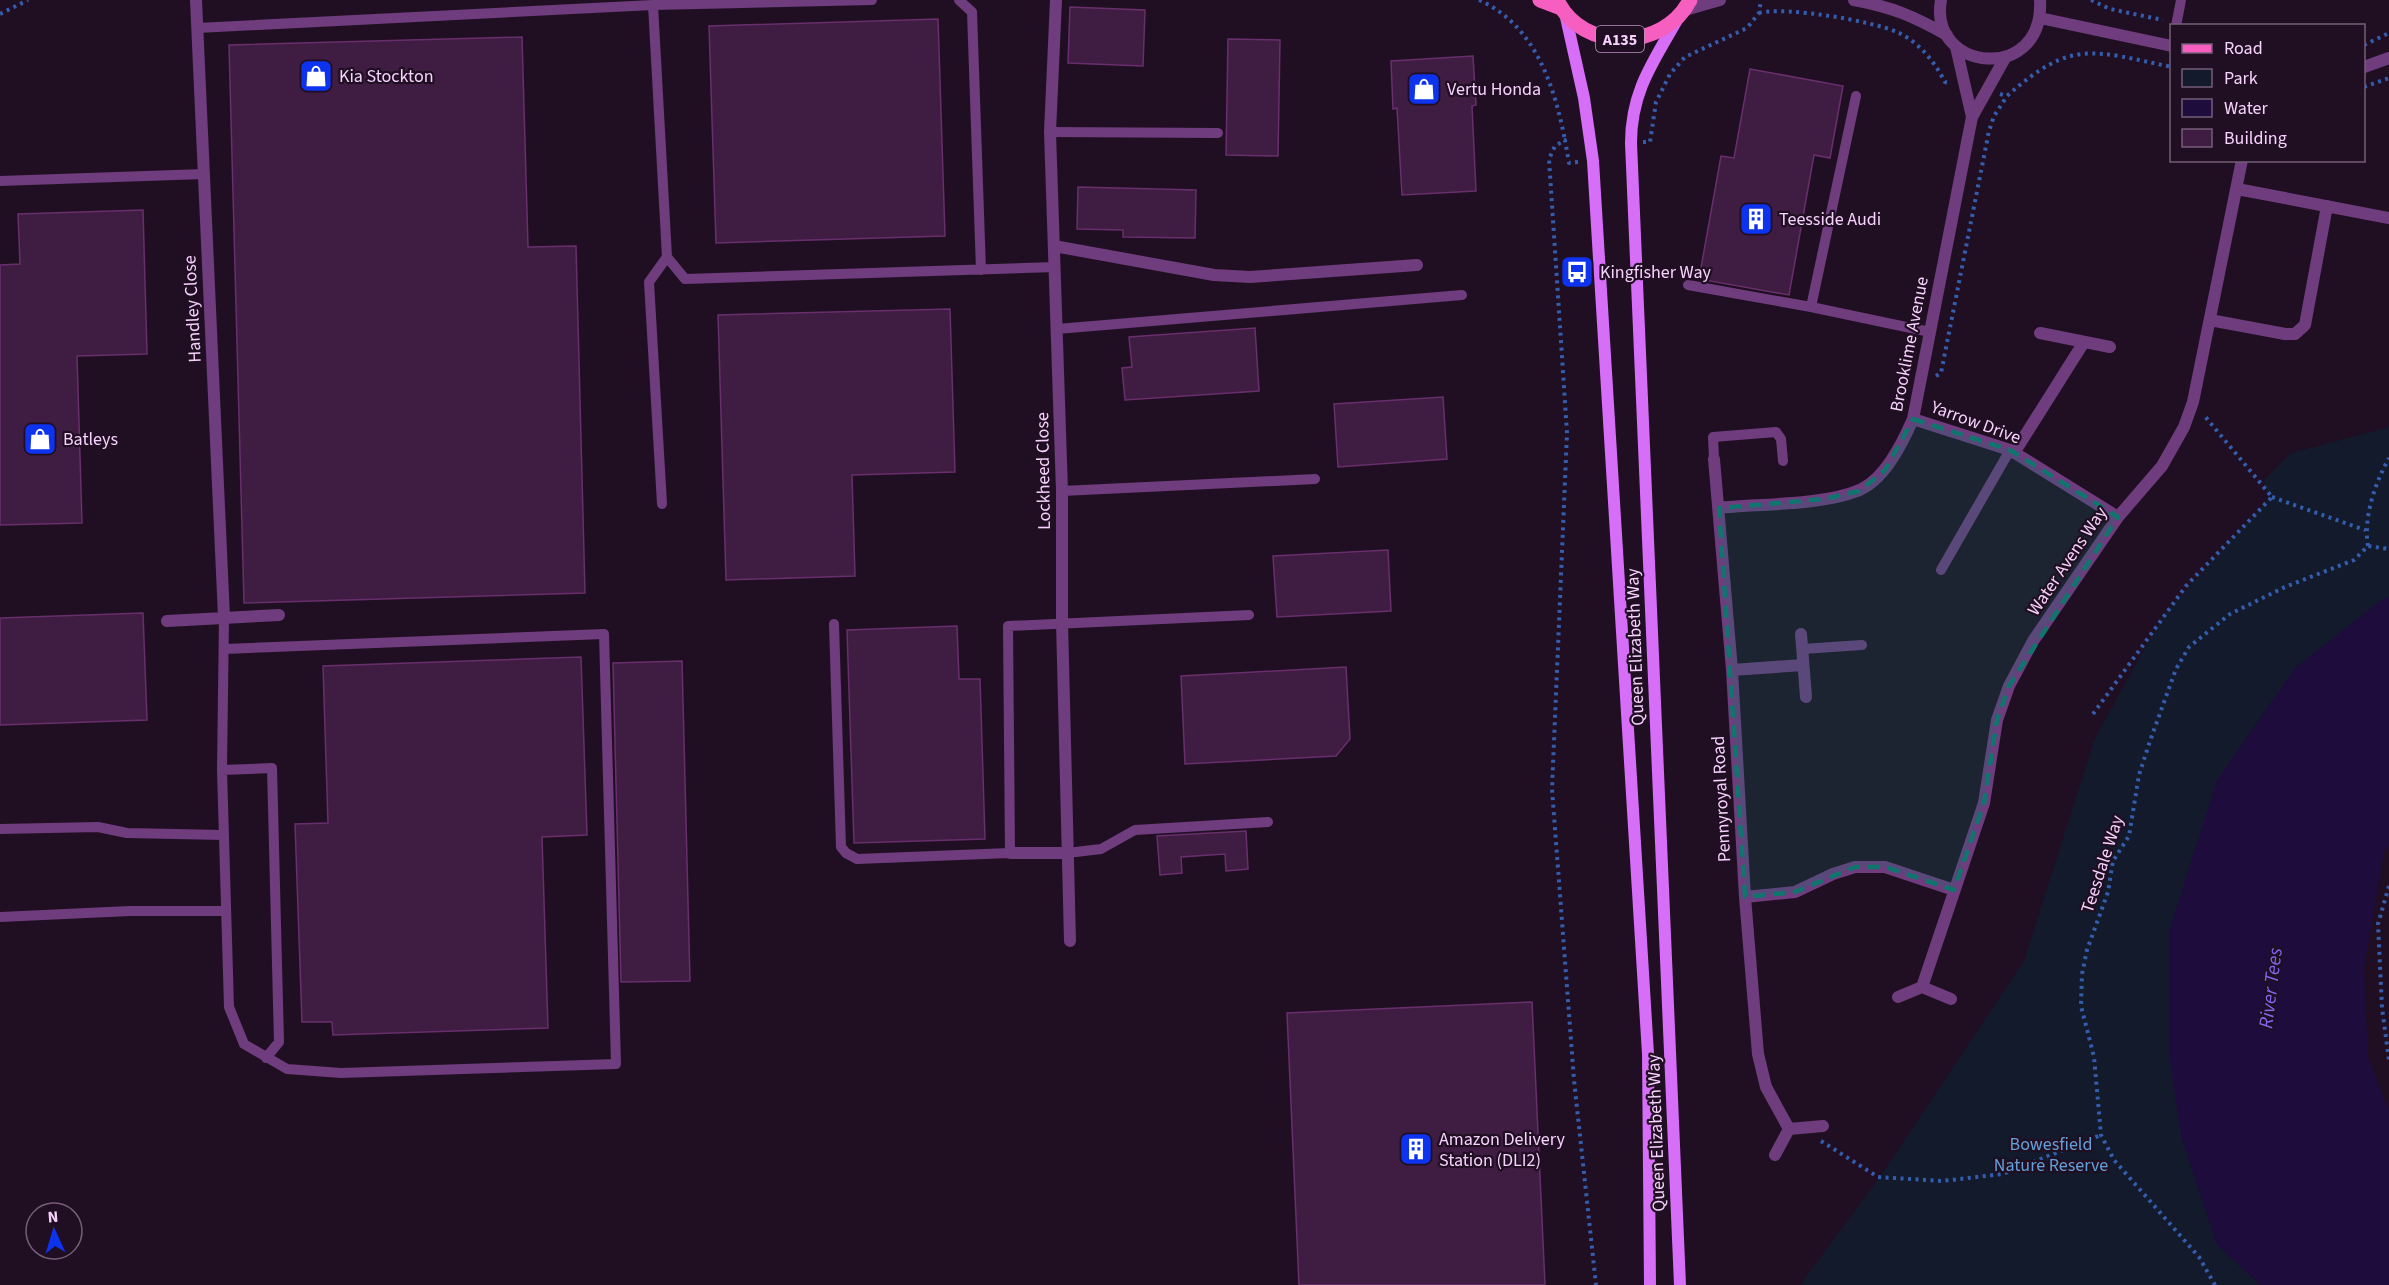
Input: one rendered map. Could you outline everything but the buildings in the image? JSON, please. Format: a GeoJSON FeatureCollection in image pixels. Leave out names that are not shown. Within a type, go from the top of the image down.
{"type":"FeatureCollection","features":[{"type":"Feature","properties":{"kind":"main road","name":"A135"},"geometry":{"type":"LineString","coordinates":[[1540,0],[1561,7],[1590,32],[1606,38],[1625,40],[1652,34],[1684,9]]}},
{"type":"Feature","properties":{"kind":"street","name":"Handley Close"},"geometry":{"type":"LineString","coordinates":[[196,0],[224,617]]}},
{"type":"Feature","properties":{"kind":"street","name":"Lockheed Close"},"geometry":{"type":"LineString","coordinates":[[1056,0],[1050,132],[1058,329],[1070,941]]}},
{"type":"Feature","properties":{"kind":"street"},"geometry":{"type":"LineString","coordinates":[[1684,9],[1720,0]]}},
{"type":"Feature","properties":{"kind":"street"},"geometry":{"type":"LineString","coordinates":[[1854,0],[1887,6],[1915,16],[1947,35]]}},
{"type":"Feature","properties":{"kind":"street"},"geometry":{"type":"LineString","coordinates":[[1941,0],[1941,22],[1956,47],[1972,117]]}},
{"type":"Feature","properties":{"kind":"street"},"geometry":{"type":"LineString","coordinates":[[1972,117],[2005,58],[2027,44],[2035,33],[2040,18],[2040,0]]}},
{"type":"Feature","properties":{"kind":"street","name":"Queen Elizabeth Way"},"geometry":{"type":"LineString","coordinates":[[1561,7],[1584,98],[1593,161],[1648,1054],[1650,1285]]}},
{"type":"Feature","properties":{"kind":"street","name":"Queen Elizabeth Way"},"geometry":{"type":"LineString","coordinates":[[1680,1285],[1631,124],[1640,86],[1684,9]]}},
{"type":"Feature","properties":{"kind":"street"},"geometry":{"type":"LineString","coordinates":[[2040,18],[2170,46]]}},
{"type":"Feature","properties":{"kind":"street"},"geometry":{"type":"LineString","coordinates":[[1956,47],[1980,59],[2005,58]]}},
{"type":"Feature","properties":{"kind":"street"},"geometry":{"type":"LineString","coordinates":[[2365,68],[2389,58]]}},
{"type":"Feature","properties":{"kind":"street","name":"Brooklime Avenue"},"geometry":{"type":"LineString","coordinates":[[1719,508],[1824,499],[1859,491],[1885,470],[1902,444],[1913,419],[1972,117]]}},
{"type":"Feature","properties":{"kind":"street","name":"Water Avens Way"},"geometry":{"type":"LineString","coordinates":[[1922,987],[1984,803],[1997,720],[2009,686],[2034,641],[2118,517],[2162,466],[2184,427],[2193,402],[2242,162]]}},
{"type":"Feature","properties":{"kind":"street"},"geometry":{"type":"LineString","coordinates":[[2236,189],[2389,218]]}},
{"type":"Feature","properties":{"kind":"street"},"geometry":{"type":"LineString","coordinates":[[2210,320],[2285,334],[2295,334],[2305,325],[2327,206]]}},
{"type":"Feature","properties":{"kind":"street"},"geometry":{"type":"LineString","coordinates":[[1054,246],[1214,275],[1250,277],[1418,266]]}},
{"type":"Feature","properties":{"kind":"street"},"geometry":{"type":"LineString","coordinates":[[2040,333],[2110,347]]}},
{"type":"Feature","properties":{"kind":"street"},"geometry":{"type":"LineString","coordinates":[[2012,452],[2084,342]]}},
{"type":"Feature","properties":{"kind":"street","name":"Yarrow Drive"},"geometry":{"type":"LineString","coordinates":[[1913,419],[2012,452],[2118,517]]}},
{"type":"Feature","properties":{"kind":"street","name":"Pennyroyal Road"},"geometry":{"type":"LineString","coordinates":[[1714,459],[1732,670],[1745,897],[1758,1054],[1766,1087],[1795,1129]]}},
{"type":"Feature","properties":{"kind":"street"},"geometry":{"type":"LineString","coordinates":[[167,621],[279,615]]}},
{"type":"Feature","properties":{"kind":"street"},"geometry":{"type":"LineString","coordinates":[[1801,634],[1806,697]]}},
{"type":"Feature","properties":{"kind":"street"},"geometry":{"type":"LineString","coordinates":[[1732,670],[1803,664]]}},
{"type":"Feature","properties":{"kind":"street"},"geometry":{"type":"LineString","coordinates":[[1010,853],[1067,853]]}},
{"type":"Feature","properties":{"kind":"street"},"geometry":{"type":"LineString","coordinates":[[1745,897],[1795,892],[1833,874],[1855,867],[1885,867],[1954,890]]}},
{"type":"Feature","properties":{"kind":"street"},"geometry":{"type":"LineString","coordinates":[[1898,997],[1922,987],[1951,999]]}},
{"type":"Feature","properties":{"kind":"street"},"geometry":{"type":"LineString","coordinates":[[1775,1155],[1795,1129],[1823,1126]]}},
{"type":"Feature","properties":{"kind":"lane"},"geometry":{"type":"LineString","coordinates":[[197,28],[653,5],[872,0]]}},
{"type":"Feature","properties":{"kind":"lane"},"geometry":{"type":"LineString","coordinates":[[959,0],[972,12],[981,270]]}},
{"type":"Feature","properties":{"kind":"lane"},"geometry":{"type":"LineString","coordinates":[[2176,24],[2181,0]]}},
{"type":"Feature","properties":{"kind":"lane"},"geometry":{"type":"LineString","coordinates":[[653,5],[667,257],[685,279],[1055,267]]}},
{"type":"Feature","properties":{"kind":"lane"},"geometry":{"type":"LineString","coordinates":[[1811,307],[1857,96]]}},
{"type":"Feature","properties":{"kind":"lane"},"geometry":{"type":"LineString","coordinates":[[1050,132],[1218,133]]}},
{"type":"Feature","properties":{"kind":"lane"},"geometry":{"type":"LineString","coordinates":[[0,181],[204,174]]}},
{"type":"Feature","properties":{"kind":"lane"},"geometry":{"type":"LineString","coordinates":[[662,504],[649,282],[667,257]]}},
{"type":"Feature","properties":{"kind":"lane"},"geometry":{"type":"LineString","coordinates":[[1688,285],[1811,307],[1930,332]]}},
{"type":"Feature","properties":{"kind":"lane"},"geometry":{"type":"LineString","coordinates":[[1058,329],[1462,295]]}},
{"type":"Feature","properties":{"kind":"lane"},"geometry":{"type":"LineString","coordinates":[[1714,459],[1713,436],[1776,432],[1781,439],[1783,461]]}},
{"type":"Feature","properties":{"kind":"lane"},"geometry":{"type":"LineString","coordinates":[[1941,570],[2012,452]]}},
{"type":"Feature","properties":{"kind":"lane"},"geometry":{"type":"LineString","coordinates":[[1062,491],[1315,479]]}},
{"type":"Feature","properties":{"kind":"lane"},"geometry":{"type":"LineString","coordinates":[[834,624],[841,848],[857,859],[1010,853],[1008,626],[1249,615]]}},
{"type":"Feature","properties":{"kind":"lane"},"geometry":{"type":"LineString","coordinates":[[224,617],[222,770],[229,1007],[244,1044],[287,1069],[341,1073],[616,1064],[604,634],[225,649]]}},
{"type":"Feature","properties":{"kind":"lane"},"geometry":{"type":"LineString","coordinates":[[1802,649],[1862,645]]}},
{"type":"Feature","properties":{"kind":"lane"},"geometry":{"type":"LineString","coordinates":[[222,770],[272,768],[279,1042],[266,1058]]}},
{"type":"Feature","properties":{"kind":"lane"},"geometry":{"type":"LineString","coordinates":[[1067,853],[1101,849],[1135,831],[1268,822]]}},
{"type":"Feature","properties":{"kind":"lane"},"geometry":{"type":"LineString","coordinates":[[0,829],[98,827],[127,833],[223,835]]}},
{"type":"Feature","properties":{"kind":"lane"},"geometry":{"type":"LineString","coordinates":[[0,917],[130,911],[226,911]]}},
{"type":"Feature","properties":{"kind":"path"},"geometry":{"type":"LineString","coordinates":[[0,14],[28,0]]}},
{"type":"Feature","properties":{"kind":"path"},"geometry":{"type":"LineString","coordinates":[[1479,0],[1515,23],[1543,64],[1557,103],[1569,163],[1593,161]]}},
{"type":"Feature","properties":{"kind":"path"},"geometry":{"type":"LineString","coordinates":[[1631,143],[1650,142],[1656,102],[1670,74],[1685,57],[1747,28],[1759,13],[1761,0]]}},
{"type":"Feature","properties":{"kind":"path"},"geometry":{"type":"LineString","coordinates":[[2091,0],[2110,9],[2176,24]]}},
{"type":"Feature","properties":{"kind":"path"},"geometry":{"type":"LineString","coordinates":[[2365,45],[2389,33]]}},
{"type":"Feature","properties":{"kind":"path"},"geometry":{"type":"LineString","coordinates":[[2365,87],[2389,78]]}},
{"type":"Feature","properties":{"kind":"path"},"geometry":{"type":"LineString","coordinates":[[1920,385],[1941,373],[1989,131],[1994,116],[2007,96]]}},
{"type":"Feature","properties":{"kind":"path"},"geometry":{"type":"LineString","coordinates":[[1565,140],[1555,146],[1549,159],[1567,433],[1552,789],[1574,1080],[1596,1285]]}},
{"type":"Feature","properties":{"kind":"path"},"geometry":{"type":"LineString","coordinates":[[2193,402],[2272,497],[2365,530]]}},
{"type":"Feature","properties":{"kind":"path"},"geometry":{"type":"LineString","coordinates":[[2389,458],[2379,476],[2365,530],[2368,546],[2389,549]]}},
{"type":"Feature","properties":{"kind":"path"},"geometry":{"type":"LineString","coordinates":[[2093,714],[2186,586],[2272,497]]}},
{"type":"Feature","properties":{"kind":"path","name":"Teesdale Way"},"geometry":{"type":"LineString","coordinates":[[2215,1285],[2199,1257],[2114,1160],[2101,1135],[2094,1057],[2081,1006],[2082,974],[2087,951],[2109,892],[2113,861],[2129,836],[2139,775],[2176,669],[2189,647],[2230,614],[2285,587],[2354,560],[2368,546]]}},
{"type":"Feature","properties":{"kind":"path"},"geometry":{"type":"LineString","coordinates":[[2389,886],[2378,924],[2382,1008],[2389,1060]]}},
{"type":"Feature","properties":{"kind":"path"},"geometry":{"type":"LineString","coordinates":[[1795,1129],[1878,1177],[1942,1181],[2004,1174],[2101,1135]]}},
{"type":"Feature","properties":{"kind":"highlighted area"},"geometry":{"type":"Polygon","coordinates":[[[1913,419],[2010,450],[2118,517],[2009,686],[1997,720],[1984,803],[1954,890],[1885,867],[1855,867],[1795,892],[1745,897],[1719,508],[1824,499],[1859,491],[1885,470],[1913,419]]]}},
{"type":"Feature","properties":{"kind":"green space","name":"Bowesfield Nature Reserve"},"geometry":{"type":"Polygon","coordinates":[[[2389,424],[2389,598],[2384,598],[2237,1263],[2261,1285],[1800,1285],[1880,1177],[2024,961],[2095,738],[2163,615],[2268,499],[2264,480],[2291,453],[2386,428],[2389,424]]]}},
{"type":"Feature","properties":{"kind":"water","name":"River Tees"},"geometry":{"type":"Polygon","coordinates":[[[2384,598],[2389,598],[2389,844],[2384,853],[2364,968],[2368,1057],[2389,1111],[2389,1285],[2261,1285],[2217,1245],[2181,1136],[2169,1054],[2169,931],[2217,780],[2295,668],[2384,598]]]}},
{"type":"Feature","properties":{"kind":"place","name":"Kia Stockton"},"geometry":{"type":"Point","coordinates":[316,76]}},
{"type":"Feature","properties":{"kind":"place","name":"Vertu Honda"},"geometry":{"type":"Point","coordinates":[1424,89]}},
{"type":"Feature","properties":{"kind":"place","name":"Teesside Audi"},"geometry":{"type":"Point","coordinates":[1756,219]}},
{"type":"Feature","properties":{"kind":"place","name":"Kingfisher Way"},"geometry":{"type":"Point","coordinates":[1577,272]}},
{"type":"Feature","properties":{"kind":"place","name":"Batleys"},"geometry":{"type":"Point","coordinates":[40,439]}},
{"type":"Feature","properties":{"kind":"place","name":"Amazon Delivery Station (DLI2)"},"geometry":{"type":"Point","coordinates":[1416,1149]}}]}
